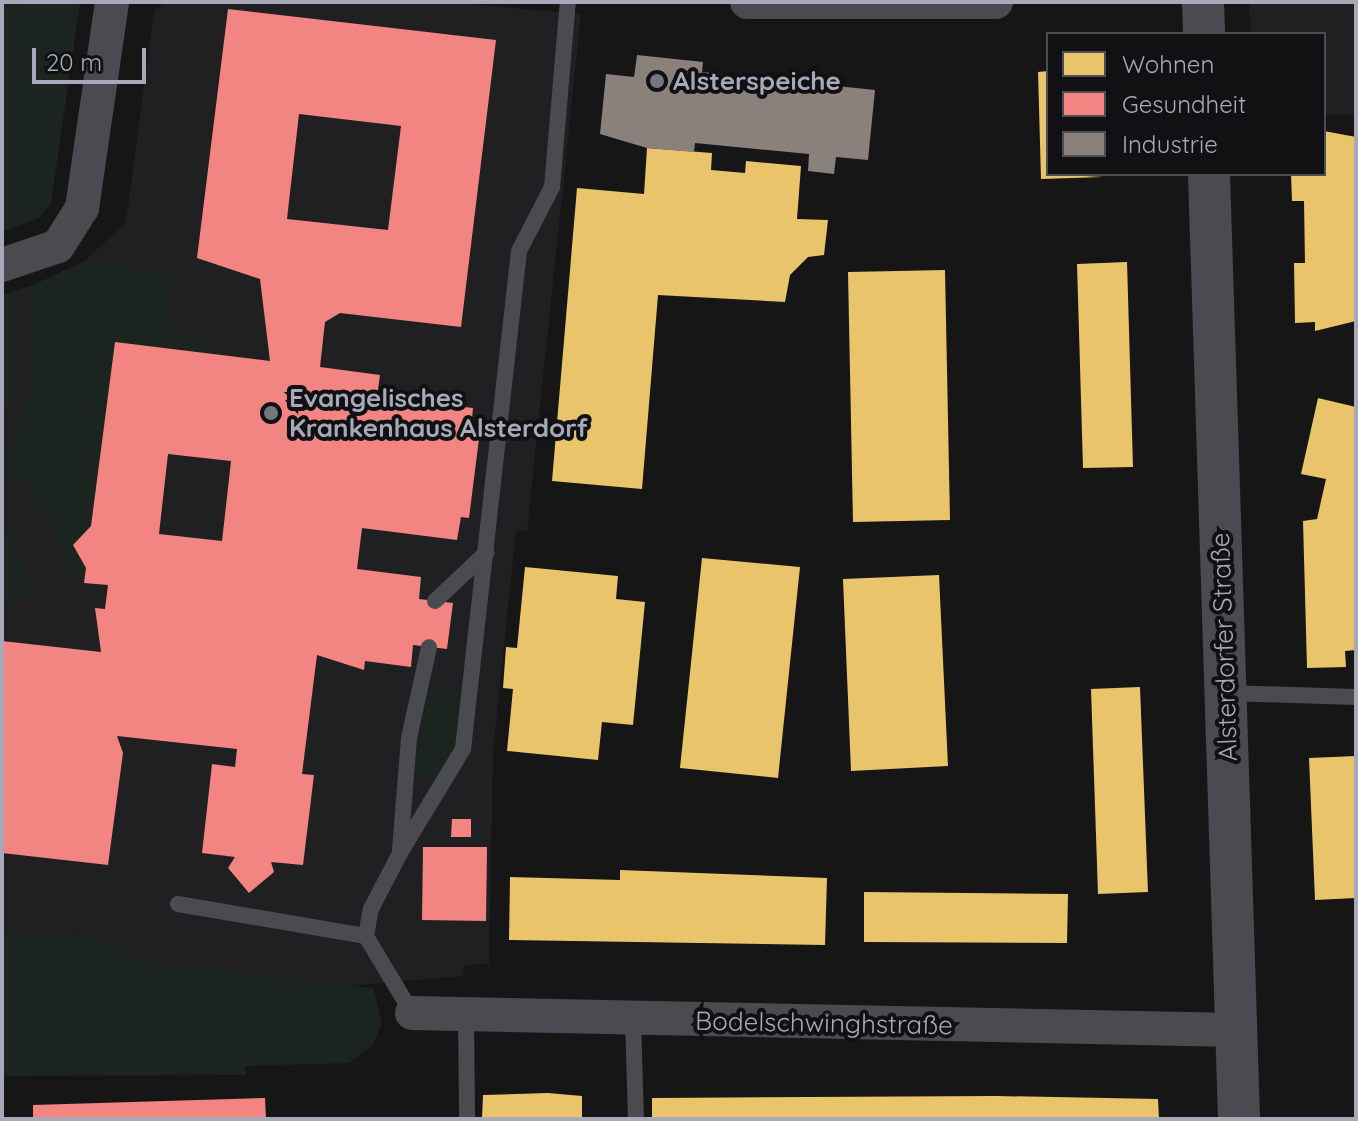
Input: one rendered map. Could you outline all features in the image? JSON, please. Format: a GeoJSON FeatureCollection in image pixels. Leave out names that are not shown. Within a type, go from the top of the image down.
{"type":"FeatureCollection","features":[{"type":"Feature","properties":{"kind":"street"},"geometry":{"type":"LineString","coordinates":[[2,265],[58,246],[82,208],[112,2]]}},
{"type":"Feature","properties":{"kind":"street"},"geometry":{"type":"LineString","coordinates":[[747,2],[996,2]]}},
{"type":"Feature","properties":{"kind":"street"},"geometry":{"type":"LineString","coordinates":[[1203,2],[1204,32]]}},
{"type":"Feature","properties":{"kind":"street","name":"Alsterdorfer Straße"},"geometry":{"type":"LineString","coordinates":[[1209,176],[1239,1119]]}},
{"type":"Feature","properties":{"kind":"street","name":"Bodelschwinghstraße"},"geometry":{"type":"LineString","coordinates":[[412,1013],[1236,1030]]}},
{"type":"Feature","properties":{"kind":"lane"},"geometry":{"type":"LineString","coordinates":[[366,936],[400,853],[463,749],[519,251],[552,187],[568,2]]}},
{"type":"Feature","properties":{"kind":"lane"},"geometry":{"type":"LineString","coordinates":[[435,601],[487,552]]}},
{"type":"Feature","properties":{"kind":"lane"},"geometry":{"type":"LineString","coordinates":[[400,853],[409,738],[429,647]]}},
{"type":"Feature","properties":{"kind":"lane"},"geometry":{"type":"LineString","coordinates":[[1225,693],[1356,697]]}},
{"type":"Feature","properties":{"kind":"lane"},"geometry":{"type":"LineString","coordinates":[[178,904],[366,936],[412,1013]]}},
{"type":"Feature","properties":{"kind":"lane"},"geometry":{"type":"LineString","coordinates":[[466,1016],[467,1119]]}},
{"type":"Feature","properties":{"kind":"lane"},"geometry":{"type":"LineString","coordinates":[[633,1019],[636,1119]]}},
{"type":"Feature","properties":{"kind":"shaded area"},"geometry":{"type":"Polygon","coordinates":[[[80,2],[51,203],[39,218],[2,232],[2,5],[80,2]]]}},
{"type":"Feature","properties":{"kind":"shaded area","name":"Evangelisches Krankenhaus Alsterdorf"},"geometry":{"type":"Polygon","coordinates":[[[167,2],[443,2],[581,14],[527,531],[516,531],[493,750],[489,964],[464,965],[463,976],[335,987],[152,963],[99,937],[2,931],[2,295],[73,272],[126,222],[154,10],[167,2]]]}},
{"type":"Feature","properties":{"kind":"shaded area"},"geometry":{"type":"Polygon","coordinates":[[[1249,2],[1356,2],[1356,114],[1326,115],[1326,32],[1251,32],[1249,2]]]}},
{"type":"Feature","properties":{"kind":"shaded area"},"geometry":{"type":"Polygon","coordinates":[[[85,261],[173,272],[168,326],[227,353],[115,342],[91,526],[73,545],[86,568],[84,583],[70,578],[55,525],[32,490],[5,469],[33,371],[29,294],[33,285],[85,261]]]}},
{"type":"Feature","properties":{"kind":"shaded area"},"geometry":{"type":"Polygon","coordinates":[[[14,292],[17,369],[2,428],[2,295],[14,292]]]}},
{"type":"Feature","properties":{"kind":"shaded area"},"geometry":{"type":"Polygon","coordinates":[[[2,531],[19,550],[35,595],[2,600],[2,531]]]}},
{"type":"Feature","properties":{"kind":"shaded area"},"geometry":{"type":"Polygon","coordinates":[[[429,690],[462,693],[455,749],[438,776],[427,777],[415,767],[429,690]]]}},
{"type":"Feature","properties":{"kind":"shaded area"},"geometry":{"type":"Polygon","coordinates":[[[2,931],[99,937],[152,963],[373,988],[382,1022],[373,1045],[349,1063],[245,1066],[246,1075],[2,1076],[2,931]]]}},
{"type":"Feature","properties":{"kind":"building: Wohnen"},"geometry":{"type":"Polygon","coordinates":[[[1046,71],[1046,176],[1103,177],[1041,179],[1038,72],[1046,71]]]}},
{"type":"Feature","properties":{"kind":"building: Wohnen"},"geometry":{"type":"Polygon","coordinates":[[[1326,131],[1356,137],[1356,321],[1315,331],[1315,322],[1295,323],[1294,263],[1305,263],[1304,201],[1292,201],[1291,176],[1326,176],[1326,131]]]}},
{"type":"Feature","properties":{"kind":"building: Wohnen"},"geometry":{"type":"Polygon","coordinates":[[[647,148],[712,153],[711,170],[745,173],[746,161],[801,166],[797,219],[828,220],[824,255],[808,257],[790,275],[785,302],[658,295],[642,489],[552,481],[577,188],[644,194],[647,148]]]}},
{"type":"Feature","properties":{"kind":"building: Wohnen"},"geometry":{"type":"Polygon","coordinates":[[[1127,262],[1133,467],[1083,468],[1077,264],[1127,262]]]}},
{"type":"Feature","properties":{"kind":"building: Wohnen"},"geometry":{"type":"Polygon","coordinates":[[[945,270],[950,520],[853,522],[848,272],[945,270]]]}},
{"type":"Feature","properties":{"kind":"building: Wohnen"},"geometry":{"type":"Polygon","coordinates":[[[1318,398],[1356,407],[1356,650],[1345,651],[1346,667],[1307,668],[1303,521],[1317,519],[1326,479],[1301,474],[1318,398]]]}},
{"type":"Feature","properties":{"kind":"building: Wohnen"},"geometry":{"type":"Polygon","coordinates":[[[702,558],[800,567],[778,778],[680,768],[702,558]]]}},
{"type":"Feature","properties":{"kind":"building: Wohnen"},"geometry":{"type":"Polygon","coordinates":[[[525,567],[618,576],[616,599],[645,602],[633,725],[602,722],[598,760],[507,751],[513,689],[503,688],[506,647],[517,648],[525,567]]]}},
{"type":"Feature","properties":{"kind":"building: Wohnen"},"geometry":{"type":"Polygon","coordinates":[[[939,575],[948,766],[851,771],[843,579],[939,575]]]}},
{"type":"Feature","properties":{"kind":"building: Wohnen"},"geometry":{"type":"Polygon","coordinates":[[[1140,687],[1148,892],[1098,894],[1091,689],[1140,687]]]}},
{"type":"Feature","properties":{"kind":"building: Wohnen"},"geometry":{"type":"Polygon","coordinates":[[[1356,756],[1356,898],[1315,900],[1309,758],[1356,756]]]}},
{"type":"Feature","properties":{"kind":"building: Wohnen"},"geometry":{"type":"Polygon","coordinates":[[[620,870],[827,878],[825,945],[509,940],[510,877],[620,880],[620,870]]]}},
{"type":"Feature","properties":{"kind":"building: Wohnen"},"geometry":{"type":"Polygon","coordinates":[[[864,892],[1068,894],[1067,943],[864,942],[864,892]]]}},
{"type":"Feature","properties":{"kind":"building: Wohnen"},"geometry":{"type":"Polygon","coordinates":[[[548,1093],[582,1096],[582,1119],[482,1119],[483,1095],[548,1093]]]}},
{"type":"Feature","properties":{"kind":"building: Wohnen"},"geometry":{"type":"Polygon","coordinates":[[[996,1096],[1158,1099],[1159,1119],[652,1119],[652,1098],[996,1096]]]}},
{"type":"Feature","properties":{"kind":"building: Gesundheit"},"geometry":{"type":"Polygon","coordinates":[[[228,9],[496,40],[461,327],[340,313],[325,322],[320,367],[380,375],[377,397],[473,408],[471,430],[480,431],[469,518],[461,517],[457,540],[362,528],[357,569],[421,577],[419,599],[453,603],[447,649],[413,645],[411,667],[365,661],[364,670],[317,655],[302,774],[314,775],[303,865],[271,862],[274,872],[249,893],[228,868],[235,857],[202,853],[212,764],[235,767],[237,749],[117,736],[123,753],[108,865],[2,853],[2,641],[101,652],[95,608],[105,609],[108,585],[84,583],[86,568],[73,545],[91,526],[115,342],[270,361],[260,279],[197,258],[228,9]],[[299,114],[287,219],[388,230],[401,126],[299,114]],[[168,454],[159,534],[222,541],[231,461],[168,454]]]}},
{"type":"Feature","properties":{"kind":"building: Gesundheit"},"geometry":{"type":"Polygon","coordinates":[[[452,819],[471,819],[471,837],[451,837],[452,819]]]}},
{"type":"Feature","properties":{"kind":"building: Gesundheit"},"geometry":{"type":"Polygon","coordinates":[[[423,847],[487,847],[486,921],[422,920],[423,847]]]}},
{"type":"Feature","properties":{"kind":"building: Gesundheit"},"geometry":{"type":"Polygon","coordinates":[[[265,1098],[266,1119],[33,1119],[33,1105],[265,1098]]]}},
{"type":"Feature","properties":{"kind":"building: Industrie"},"geometry":{"type":"Polygon","coordinates":[[[637,55],[703,62],[702,72],[875,90],[868,160],[836,157],[834,174],[808,171],[809,154],[695,143],[694,152],[647,148],[600,134],[606,74],[634,77],[637,55]]]}},
{"type":"Feature","properties":{"kind":"place","name":"Alsterspeiche"},"geometry":{"type":"Point","coordinates":[657,81]}},
{"type":"Feature","properties":{"kind":"place","name":"Evangelisches Krankenhaus Alsterdorf"},"geometry":{"type":"Point","coordinates":[271,413]}}]}
